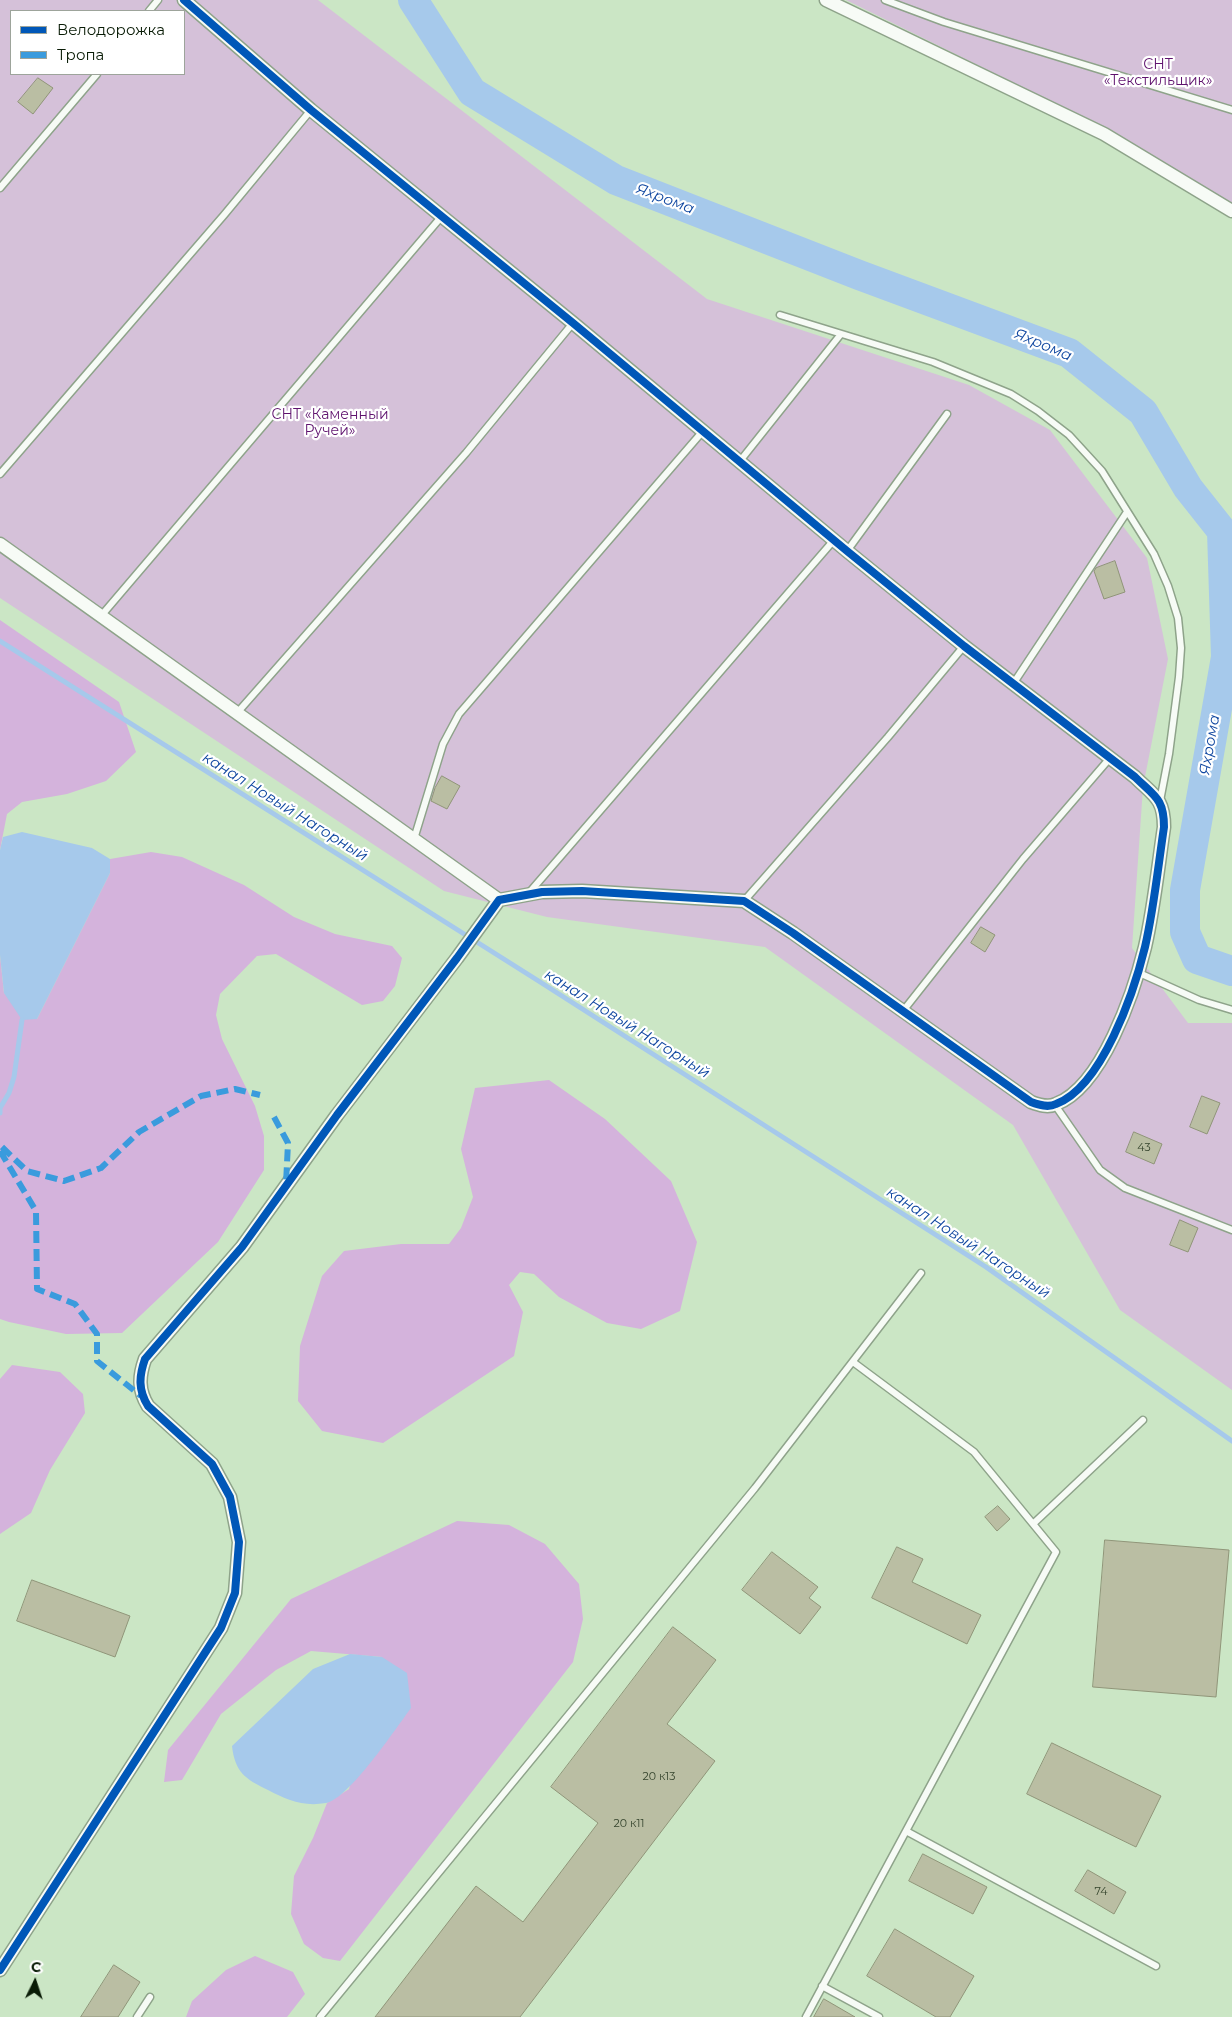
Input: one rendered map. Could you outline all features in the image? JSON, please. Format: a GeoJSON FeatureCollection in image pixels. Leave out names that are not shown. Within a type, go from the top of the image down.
{"type":"FeatureCollection","features":[{"type":"Feature","properties":{"kind":"street"},"geometry":{"type":"LineString","coordinates":[[0,1970],[221,1628],[236,1593],[238,1542],[230,1497],[212,1464],[148,1406],[141,1396],[140,1374],[145,1359],[242,1247],[337,1115],[499,900],[542,892],[582,891],[744,901],[793,933],[1030,1102],[1041,1106],[1055,1105],[1072,1096],[1100,1064],[1130,998],[1145,947],[1164,827],[1164,811],[1160,801],[1135,777],[1012,684],[846,551],[573,323],[311,110],[184,0]]}},
{"type":"Feature","properties":{"kind":"street"},"geometry":{"type":"LineString","coordinates":[[826,0],[1104,134],[1232,211]]}},
{"type":"Feature","properties":{"kind":"street"},"geometry":{"type":"LineString","coordinates":[[0,544],[499,900]]}},
{"type":"Feature","properties":{"kind":"lane"},"geometry":{"type":"LineString","coordinates":[[150,10],[158,0]]}},
{"type":"Feature","properties":{"kind":"lane"},"geometry":{"type":"LineString","coordinates":[[885,0],[944,22],[1232,110]]}},
{"type":"Feature","properties":{"kind":"lane"},"geometry":{"type":"LineString","coordinates":[[0,188],[96,75]]}},
{"type":"Feature","properties":{"kind":"lane"},"geometry":{"type":"LineString","coordinates":[[0,474],[224,215],[311,110]]}},
{"type":"Feature","properties":{"kind":"lane"},"geometry":{"type":"LineString","coordinates":[[101,616],[442,216]]}},
{"type":"Feature","properties":{"kind":"lane"},"geometry":{"type":"LineString","coordinates":[[780,315],[933,362],[1012,394],[1069,435],[1102,471],[1154,554],[1168,586],[1178,618],[1181,648],[1179,677],[1169,754],[1160,801]]}},
{"type":"Feature","properties":{"kind":"lane"},"geometry":{"type":"LineString","coordinates":[[237,713],[466,453],[573,323]]}},
{"type":"Feature","properties":{"kind":"lane"},"geometry":{"type":"LineString","coordinates":[[740,461],[841,334]]}},
{"type":"Feature","properties":{"kind":"lane"},"geometry":{"type":"LineString","coordinates":[[846,551],[947,414]]}},
{"type":"Feature","properties":{"kind":"lane"},"geometry":{"type":"LineString","coordinates":[[414,839],[443,744],[459,714],[703,431]]}},
{"type":"Feature","properties":{"kind":"lane"},"geometry":{"type":"LineString","coordinates":[[1012,684],[1127,512]]}},
{"type":"Feature","properties":{"kind":"lane"},"geometry":{"type":"LineString","coordinates":[[527,895],[834,540]]}},
{"type":"Feature","properties":{"kind":"lane"},"geometry":{"type":"LineString","coordinates":[[744,901],[888,738],[964,646]]}},
{"type":"Feature","properties":{"kind":"lane"},"geometry":{"type":"LineString","coordinates":[[903,1011],[1023,859],[1110,758]]}},
{"type":"Feature","properties":{"kind":"lane"},"geometry":{"type":"LineString","coordinates":[[1137,972],[1200,1000],[1232,1010]]}},
{"type":"Feature","properties":{"kind":"lane"},"geometry":{"type":"LineString","coordinates":[[1055,1105],[1100,1170],[1108,1178],[1125,1188],[1232,1230]]}},
{"type":"Feature","properties":{"kind":"lane"},"geometry":{"type":"LineString","coordinates":[[320,2017],[755,1488],[921,1273]]}},
{"type":"Feature","properties":{"kind":"lane"},"geometry":{"type":"LineString","coordinates":[[806,2017],[1056,1552],[974,1452],[853,1362]]}},
{"type":"Feature","properties":{"kind":"lane"},"geometry":{"type":"LineString","coordinates":[[1032,1524],[1143,1420]]}},
{"type":"Feature","properties":{"kind":"lane"},"geometry":{"type":"LineString","coordinates":[[906,1831],[1156,1966]]}},
{"type":"Feature","properties":{"kind":"lane"},"geometry":{"type":"LineString","coordinates":[[822,1986],[879,2017]]}},
{"type":"Feature","properties":{"kind":"lane"},"geometry":{"type":"LineString","coordinates":[[137,2017],[150,1996]]}},
{"type":"Feature","properties":{"kind":"green space","name":"СНТ «Каменный Ручей»"},"geometry":{"type":"Polygon","coordinates":[[[0,0],[318,0],[707,299],[969,385],[1050,430],[1147,558],[1168,659],[1143,787],[1132,948],[1188,1023],[1232,1023],[1232,1390],[1120,1310],[1013,1125],[765,947],[547,917],[444,891],[0,598],[0,0]]]}},
{"type":"Feature","properties":{"kind":"green space","name":"СНТ «Текстильщик»"},"geometry":{"type":"Polygon","coordinates":[[[846,0],[1232,0],[1232,210],[1103,127],[846,0]]]}},
{"type":"Feature","properties":{"kind":"shaded area"},"geometry":{"type":"Polygon","coordinates":[[[0,620],[119,702],[136,752],[106,781],[67,794],[22,802],[7,814],[0,850],[0,620]]]}},
{"type":"Feature","properties":{"kind":"shaded area"},"geometry":{"type":"Polygon","coordinates":[[[151,852],[182,857],[244,885],[294,917],[335,934],[392,946],[402,958],[395,986],[383,1001],[362,1005],[276,954],[257,956],[220,994],[216,1015],[222,1039],[255,1106],[264,1136],[264,1170],[218,1242],[122,1333],[66,1334],[9,1322],[0,1319],[0,955],[4,993],[37,1019],[110,873],[110,859],[151,852]]]}},
{"type":"Feature","properties":{"kind":"shaded area"},"geometry":{"type":"Polygon","coordinates":[[[549,1080],[605,1119],[671,1181],[697,1242],[680,1311],[641,1329],[607,1323],[559,1297],[534,1274],[520,1272],[509,1285],[523,1312],[514,1356],[383,1443],[322,1431],[298,1401],[300,1346],[322,1276],[344,1251],[401,1244],[449,1244],[461,1228],[473,1197],[461,1149],[475,1088],[549,1080]]]}},
{"type":"Feature","properties":{"kind":"shaded area"},"geometry":{"type":"Polygon","coordinates":[[[12,1365],[60,1372],[83,1394],[85,1413],[50,1470],[31,1513],[0,1534],[0,1379],[12,1365]]]}},
{"type":"Feature","properties":{"kind":"shaded area"},"geometry":{"type":"Polygon","coordinates":[[[457,1521],[509,1525],[545,1544],[579,1584],[583,1619],[573,1662],[340,1961],[323,1958],[304,1944],[291,1914],[294,1876],[313,1838],[327,1803],[349,1789],[382,1657],[311,1651],[276,1670],[221,1714],[182,1780],[164,1782],[168,1750],[291,1599],[457,1521]]]}},
{"type":"Feature","properties":{"kind":"shaded area"},"geometry":{"type":"Polygon","coordinates":[[[255,1956],[293,1972],[305,1994],[287,2017],[186,2017],[192,2001],[226,1970],[255,1956]]]}},
{"type":"Feature","properties":{"kind":"water"},"geometry":{"type":"Polygon","coordinates":[[[22,832],[92,848],[110,859],[110,873],[37,1019],[22,1020],[4,993],[0,955],[0,850],[3,837],[22,832]]]}},
{"type":"Feature","properties":{"kind":"water"},"geometry":{"type":"Polygon","coordinates":[[[350,1654],[382,1657],[407,1673],[411,1708],[372,1762],[336,1799],[318,1804],[289,1800],[260,1786],[242,1774],[233,1755],[232,1746],[313,1669],[350,1654]]]}},
{"type":"Feature","properties":{"kind":"building"},"geometry":{"type":"Polygon","coordinates":[[[38,78],[53,88],[33,114],[18,102],[38,78]]]}},
{"type":"Feature","properties":{"kind":"building"},"geometry":{"type":"Polygon","coordinates":[[[1115,561],[1125,592],[1104,599],[1094,571],[1096,568],[1115,561]]]}},
{"type":"Feature","properties":{"kind":"building"},"geometry":{"type":"Polygon","coordinates":[[[442,776],[460,786],[447,809],[431,801],[435,788],[442,776]]]}},
{"type":"Feature","properties":{"kind":"building"},"geometry":{"type":"Polygon","coordinates":[[[981,927],[995,935],[985,952],[971,943],[981,927]]]}},
{"type":"Feature","properties":{"kind":"building"},"geometry":{"type":"Polygon","coordinates":[[[1202,1096],[1220,1103],[1207,1134],[1190,1127],[1202,1096]]]}},
{"type":"Feature","properties":{"kind":"building"},"geometry":{"type":"Polygon","coordinates":[[[1134,1132],[1162,1144],[1154,1164],[1126,1152],[1134,1132]]]}},
{"type":"Feature","properties":{"kind":"building"},"geometry":{"type":"Polygon","coordinates":[[[1180,1220],[1198,1228],[1188,1252],[1170,1245],[1180,1220]]]}},
{"type":"Feature","properties":{"kind":"building"},"geometry":{"type":"Polygon","coordinates":[[[998,1506],[1010,1519],[997,1531],[985,1517],[998,1506]]]}},
{"type":"Feature","properties":{"kind":"building"},"geometry":{"type":"Polygon","coordinates":[[[1105,1540],[1229,1550],[1216,1697],[1093,1687],[1105,1540]]]}},
{"type":"Feature","properties":{"kind":"building"},"geometry":{"type":"Polygon","coordinates":[[[897,1547],[923,1559],[912,1582],[981,1615],[967,1644],[872,1598],[897,1547]]]}},
{"type":"Feature","properties":{"kind":"building"},"geometry":{"type":"Polygon","coordinates":[[[772,1552],[818,1587],[809,1598],[821,1607],[800,1634],[742,1590],[772,1552]]]}},
{"type":"Feature","properties":{"kind":"building"},"geometry":{"type":"Polygon","coordinates":[[[32,1580],[130,1616],[115,1657],[17,1621],[32,1580]]]}},
{"type":"Feature","properties":{"kind":"building"},"geometry":{"type":"Polygon","coordinates":[[[673,1627],[716,1660],[667,1724],[715,1761],[520,2017],[375,2017],[476,1886],[523,1922],[598,1823],[551,1787],[673,1627]]]}},
{"type":"Feature","properties":{"kind":"building"},"geometry":{"type":"Polygon","coordinates":[[[1052,1743],[1161,1796],[1136,1847],[1027,1794],[1052,1743]]]}},
{"type":"Feature","properties":{"kind":"building"},"geometry":{"type":"Polygon","coordinates":[[[923,1854],[987,1887],[973,1914],[909,1881],[923,1854]]]}},
{"type":"Feature","properties":{"kind":"building"},"geometry":{"type":"Polygon","coordinates":[[[1088,1870],[1126,1892],[1114,1914],[1075,1891],[1088,1870]]]}},
{"type":"Feature","properties":{"kind":"building"},"geometry":{"type":"Polygon","coordinates":[[[895,1929],[974,1976],[950,2017],[936,2017],[867,1976],[895,1929]]]}},
{"type":"Feature","properties":{"kind":"building"},"geometry":{"type":"Polygon","coordinates":[[[114,1965],[140,1982],[118,2017],[81,2017],[114,1965]]]}},
{"type":"Feature","properties":{"kind":"building"},"geometry":{"type":"Polygon","coordinates":[[[824,1999],[855,2017],[814,2017],[824,1999]]]}},
{"type":"Feature","properties":{"kind":"waterway","name":"Яхрома"},"geometry":{"type":"LineString","coordinates":[[413,0],[472,92],[616,180],[859,275],[1069,353],[1143,412],[1188,488],[1222,531],[1226,657],[1185,890],[1185,932],[1197,959],[1232,971]]}},
{"type":"Feature","properties":{"kind":"waterway","name":"канал Новый Нагорный"},"geometry":{"type":"LineString","coordinates":[[0,641],[537,980],[986,1267],[1232,1441]]}},
{"type":"Feature","properties":{"kind":"waterway"},"geometry":{"type":"LineString","coordinates":[[0,1113],[0,1108],[9,1093],[14,1077],[22,1020]]}},
{"type":"Feature","properties":{"kind":"marked path"},"geometry":{"type":"LineString","coordinates":[[2,1147],[27,1171],[64,1181],[101,1168],[139,1132],[201,1096],[235,1089],[260,1095]]}},
{"type":"Feature","properties":{"kind":"marked path"},"geometry":{"type":"LineString","coordinates":[[274,1117],[288,1143],[286,1184]]}},
{"type":"Feature","properties":{"kind":"marked path"},"geometry":{"type":"LineString","coordinates":[[0,1151],[36,1211],[37,1289],[75,1304],[97,1334],[97,1361],[141,1396]]}},
{"type":"Feature","properties":{"kind":"cycle path"},"geometry":{"type":"LineString","coordinates":[[0,1970],[221,1628],[235,1593],[239,1542],[230,1497],[212,1464],[148,1406],[142,1394],[140,1383],[145,1359],[242,1247],[337,1115],[499,900],[542,892],[582,891],[744,901],[793,933],[1031,1102],[1050,1106],[1073,1094],[1088,1079],[1114,1036],[1124,1012],[1145,947],[1164,827],[1164,817],[1160,803],[1135,777],[964,646],[847,551],[573,323],[311,110],[184,0]]}}]}
